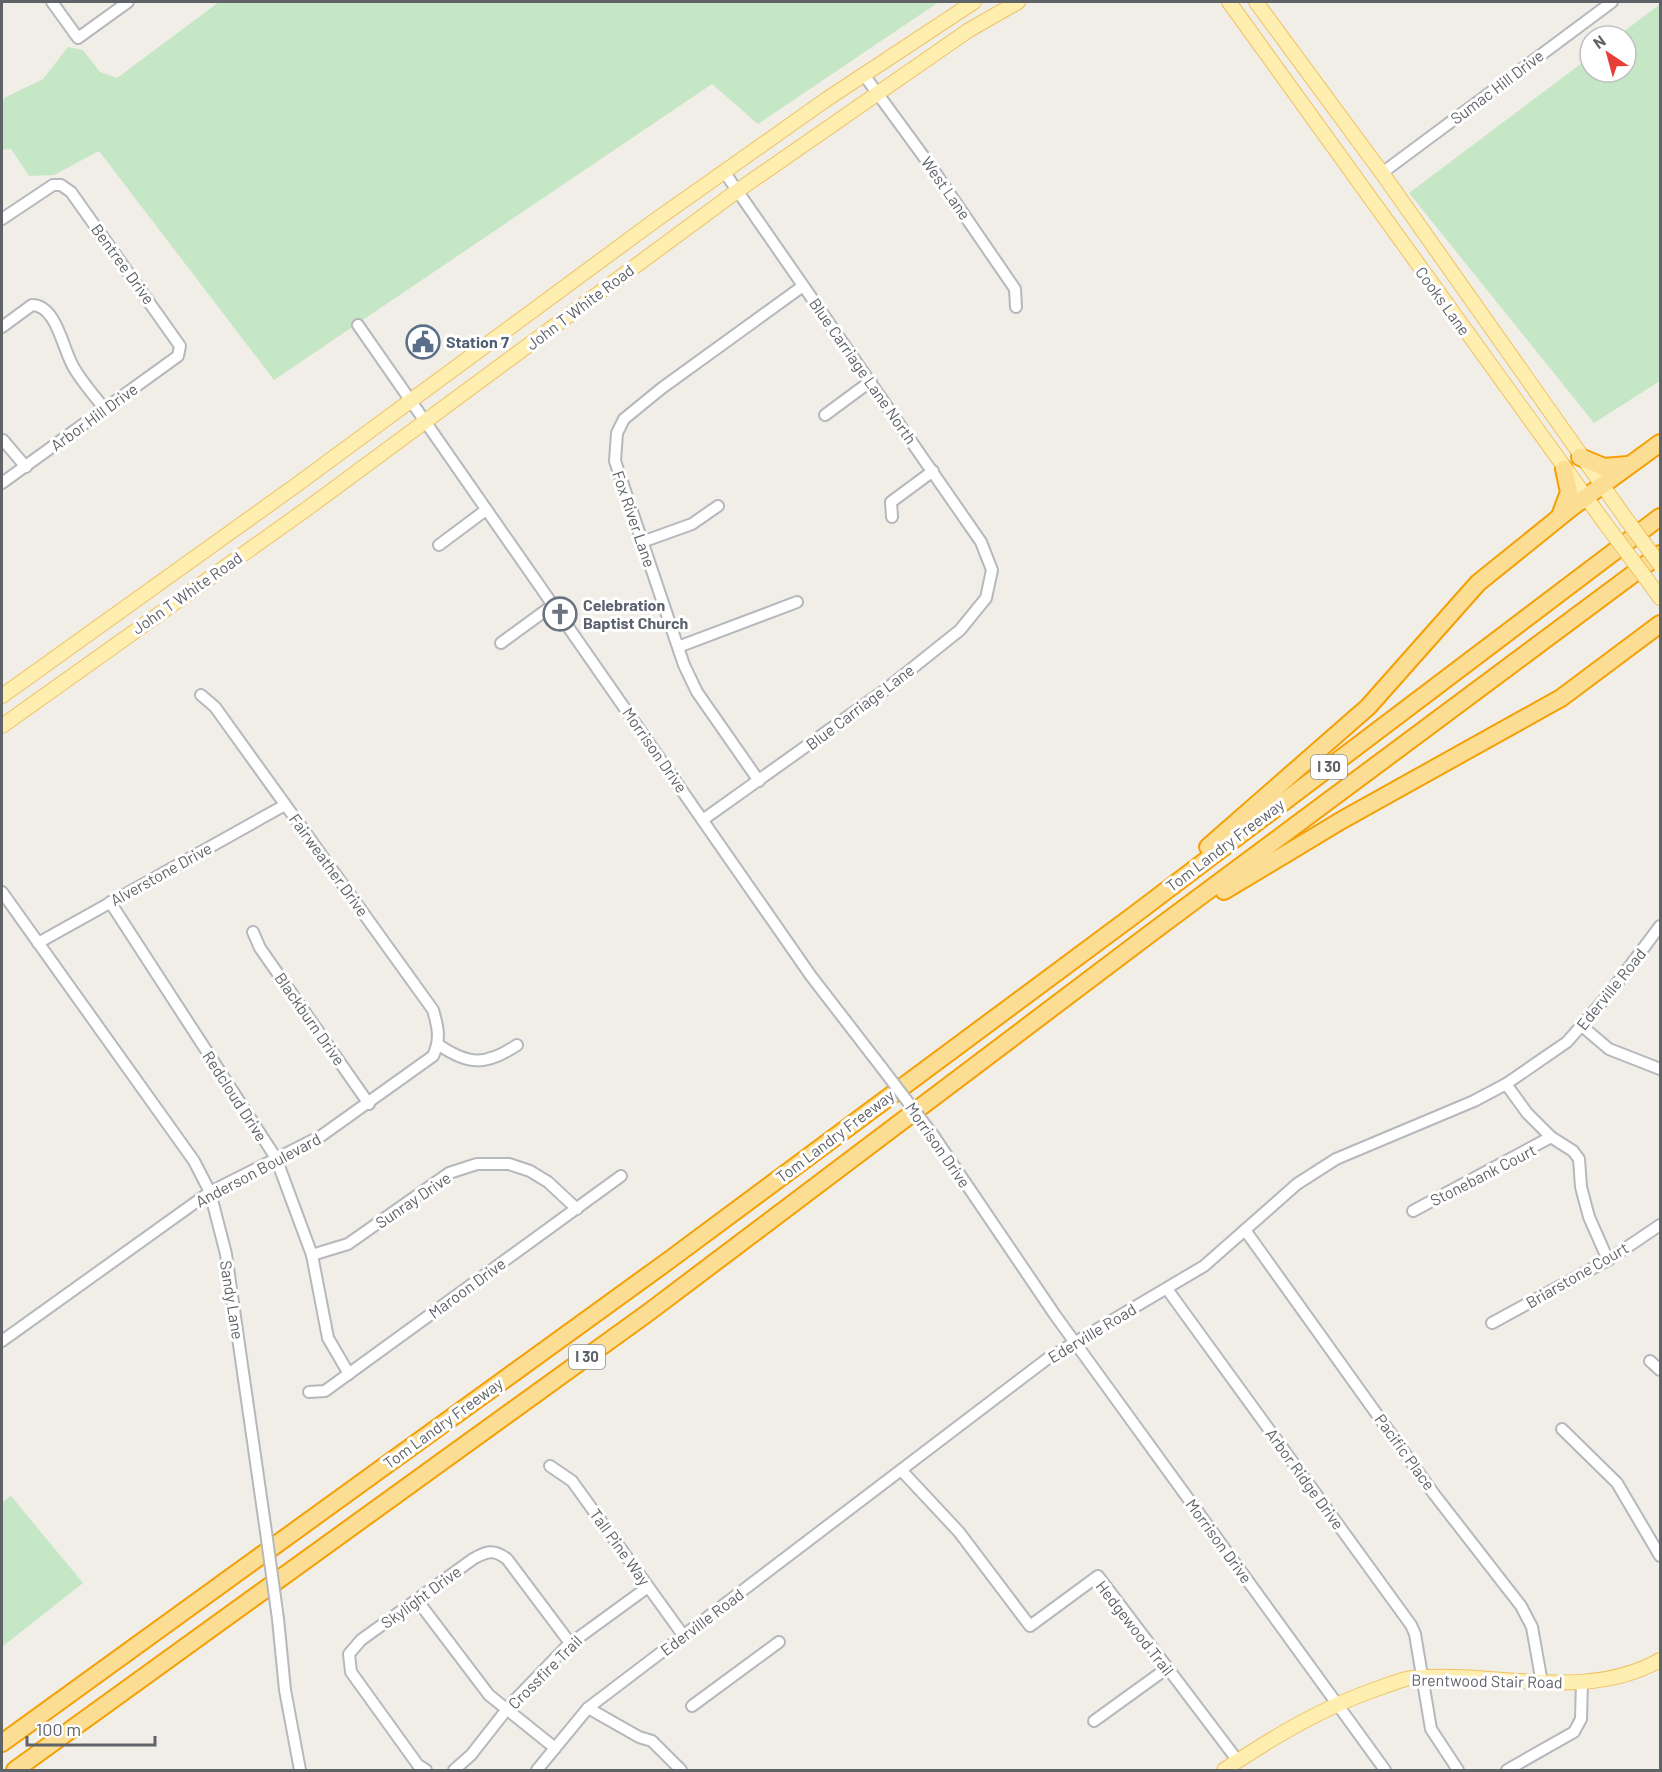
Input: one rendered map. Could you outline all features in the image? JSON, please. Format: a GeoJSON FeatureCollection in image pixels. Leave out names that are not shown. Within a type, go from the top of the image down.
{"type":"FeatureCollection","features":[{"type":"Feature","properties":{"kind":"highway"},"geometry":{"type":"LineString","coordinates":[[1134,915],[1264,795],[1368,707],[1478,583],[1585,497],[1660,443]]}},
{"type":"Feature","properties":{"kind":"highway"},"geometry":{"type":"LineString","coordinates":[[1580,457],[1604,467],[1629,465]]}},
{"type":"Feature","properties":{"kind":"highway"},"geometry":{"type":"LineString","coordinates":[[1560,517],[1569,492],[1564,469]]}},
{"type":"Feature","properties":{"kind":"highway","name":"Tom Landry Freeway"},"geometry":{"type":"LineString","coordinates":[[2,1743],[668,1261],[1134,915],[1660,517]]}},
{"type":"Feature","properties":{"kind":"highway","name":"Tom Landry Freeway"},"geometry":{"type":"LineString","coordinates":[[15,1770],[649,1312],[1151,933],[1660,554]]}},
{"type":"Feature","properties":{"kind":"highway"},"geometry":{"type":"LineString","coordinates":[[1151,933],[1342,820],[1561,698],[1660,624]]}},
{"type":"Feature","properties":{"kind":"highway"},"geometry":{"type":"LineString","coordinates":[[1640,640],[1660,637]]}},
{"type":"Feature","properties":{"kind":"main road","name":"John T White Road"},"geometry":{"type":"LineString","coordinates":[[2,696],[653,222],[864,75],[974,2]]}},
{"type":"Feature","properties":{"kind":"main road","name":"John T White Road"},"geometry":{"type":"LineString","coordinates":[[2,726],[308,508],[737,190],[969,30],[1018,2]]}},
{"type":"Feature","properties":{"kind":"main road","name":"Cooks Lane"},"geometry":{"type":"LineString","coordinates":[[1229,2],[1407,252],[1658,595]]}},
{"type":"Feature","properties":{"kind":"main road","name":"Cooks Lane"},"geometry":{"type":"LineString","coordinates":[[1256,2],[1382,173],[1580,457],[1660,565]]}},
{"type":"Feature","properties":{"kind":"main road"},"geometry":{"type":"LineString","coordinates":[[1297,98],[1317,83]]}},
{"type":"Feature","properties":{"kind":"main road"},"geometry":{"type":"LineString","coordinates":[[1407,252],[1428,238]]}},
{"type":"Feature","properties":{"kind":"main road"},"geometry":{"type":"LineString","coordinates":[[1483,356],[1501,360],[1524,374]]}},
{"type":"Feature","properties":{"kind":"main road","name":"Brentwood Stair Road"},"geometry":{"type":"LineString","coordinates":[[1224,1770],[1267,1741],[1337,1704],[1410,1678],[1542,1683],[1582,1681],[1626,1673],[1660,1660]]}},
{"type":"Feature","properties":{"kind":"street"},"geometry":{"type":"LineString","coordinates":[[52,2],[78,38],[128,2]]}},
{"type":"Feature","properties":{"kind":"street","name":"Sumac Hill Drive"},"geometry":{"type":"LineString","coordinates":[[1382,173],[1612,2]]}},
{"type":"Feature","properties":{"kind":"street","name":"West Lane"},"geometry":{"type":"LineString","coordinates":[[864,75],[1015,290],[1016,307]]}},
{"type":"Feature","properties":{"kind":"street","name":"Blue Carriage Lane North"},"geometry":{"type":"LineString","coordinates":[[725,173],[981,542],[989,556],[992,573]]}},
{"type":"Feature","properties":{"kind":"street","name":"Bentree Drive"},"geometry":{"type":"LineString","coordinates":[[2,219],[52,185],[61,185],[71,192],[180,346]]}},
{"type":"Feature","properties":{"kind":"street","name":"Fox River Lane"},"geometry":{"type":"LineString","coordinates":[[759,781],[697,693],[678,647],[615,461],[617,434],[624,419],[662,388],[803,286]]}},
{"type":"Feature","properties":{"kind":"street"},"geometry":{"type":"LineString","coordinates":[[2,327],[32,305],[45,309],[60,331],[72,365],[105,409]]}},
{"type":"Feature","properties":{"kind":"street","name":"Morrison Drive"},"geometry":{"type":"LineString","coordinates":[[358,325],[423,421],[704,819],[811,976],[933,1135],[1076,1341],[1385,1770]]}},
{"type":"Feature","properties":{"kind":"street","name":"Arbor Hill Drive"},"geometry":{"type":"LineString","coordinates":[[2,483],[178,356],[180,346]]}},
{"type":"Feature","properties":{"kind":"street"},"geometry":{"type":"LineString","coordinates":[[825,415],[871,381]]}},
{"type":"Feature","properties":{"kind":"street"},"geometry":{"type":"LineString","coordinates":[[3,440],[26,467]]}},
{"type":"Feature","properties":{"kind":"street"},"geometry":{"type":"LineString","coordinates":[[892,517],[891,502],[933,471]]}},
{"type":"Feature","properties":{"kind":"street"},"geometry":{"type":"LineString","coordinates":[[642,542],[692,524],[718,506]]}},
{"type":"Feature","properties":{"kind":"street"},"geometry":{"type":"LineString","coordinates":[[439,545],[486,510]]}},
{"type":"Feature","properties":{"kind":"street","name":"Blue Carriage Lane"},"geometry":{"type":"LineString","coordinates":[[704,819],[885,690],[960,630],[986,598],[992,573]]}},
{"type":"Feature","properties":{"kind":"street"},"geometry":{"type":"LineString","coordinates":[[678,647],[797,602]]}},
{"type":"Feature","properties":{"kind":"street"},"geometry":{"type":"LineString","coordinates":[[501,643],[553,605]]}},
{"type":"Feature","properties":{"kind":"street","name":"Fairweather Drive"},"geometry":{"type":"LineString","coordinates":[[201,695],[215,707],[433,1010],[439,1027],[439,1045]]}},
{"type":"Feature","properties":{"kind":"street","name":"Alverstone Drive"},"geometry":{"type":"LineString","coordinates":[[38,943],[285,805]]}},
{"type":"Feature","properties":{"kind":"street","name":"Sandy Lane"},"geometry":{"type":"LineString","coordinates":[[2,892],[194,1161],[210,1192],[226,1254],[278,1619],[285,1690],[300,1770]]}},
{"type":"Feature","properties":{"kind":"street","name":"Redcloud Drive"},"geometry":{"type":"LineString","coordinates":[[110,902],[276,1158],[312,1256],[328,1338],[349,1374]]}},
{"type":"Feature","properties":{"kind":"street","name":"Ederville Road"},"geometry":{"type":"LineString","coordinates":[[537,1770],[588,1708],[1047,1359],[1204,1266],[1297,1184],[1336,1159],[1474,1101],[1506,1084],[1567,1042],[1583,1027],[1660,926]]}},
{"type":"Feature","properties":{"kind":"street","name":"Blackburn Drive"},"geometry":{"type":"LineString","coordinates":[[253,932],[260,948],[369,1104]]}},
{"type":"Feature","properties":{"kind":"street"},"geometry":{"type":"LineString","coordinates":[[1583,1027],[1608,1049],[1660,1069]]}},
{"type":"Feature","properties":{"kind":"street"},"geometry":{"type":"LineString","coordinates":[[439,1045],[456,1057],[477,1061],[499,1057],[517,1045]]}},
{"type":"Feature","properties":{"kind":"street","name":"Anderson Boulevard"},"geometry":{"type":"LineString","coordinates":[[2,1341],[210,1192],[321,1137],[433,1056],[439,1045]]}},
{"type":"Feature","properties":{"kind":"street"},"geometry":{"type":"LineString","coordinates":[[1506,1084],[1527,1113],[1551,1137],[1573,1151],[1579,1159],[1588,1217],[1608,1260]]}},
{"type":"Feature","properties":{"kind":"street","name":"Stonebank Court"},"geometry":{"type":"LineString","coordinates":[[1413,1211],[1551,1137]]}},
{"type":"Feature","properties":{"kind":"street","name":"Sunray Drive"},"geometry":{"type":"LineString","coordinates":[[312,1256],[348,1244],[449,1173],[477,1164],[509,1164],[530,1171],[549,1182],[577,1209]]}},
{"type":"Feature","properties":{"kind":"street","name":"Maroon Drive"},"geometry":{"type":"LineString","coordinates":[[309,1392],[325,1391],[621,1176]]}},
{"type":"Feature","properties":{"kind":"street","name":"Briarstone Court"},"geometry":{"type":"LineString","coordinates":[[1492,1323],[1608,1260],[1660,1224]]}},
{"type":"Feature","properties":{"kind":"street","name":"Pacific Place"},"geometry":{"type":"LineString","coordinates":[[1245,1230],[1434,1494],[1521,1606],[1532,1627],[1542,1683]]}},
{"type":"Feature","properties":{"kind":"street","name":"Arbor Ridge Drive"},"geometry":{"type":"LineString","coordinates":[[1167,1288],[1411,1625],[1415,1634],[1431,1729],[1458,1770]]}},
{"type":"Feature","properties":{"kind":"street"},"geometry":{"type":"LineString","coordinates":[[1650,1361],[1660,1370]]}},
{"type":"Feature","properties":{"kind":"street"},"geometry":{"type":"LineString","coordinates":[[1562,1429],[1617,1483],[1660,1557]]}},
{"type":"Feature","properties":{"kind":"street","name":"Tall Pine Way"},"geometry":{"type":"LineString","coordinates":[[550,1466],[572,1481],[683,1635]]}},
{"type":"Feature","properties":{"kind":"street","name":"Hedgewood Trail"},"geometry":{"type":"LineString","coordinates":[[902,1471],[959,1532],[1030,1626],[1098,1576],[1238,1761]]}},
{"type":"Feature","properties":{"kind":"street","name":"Skylight Drive"},"geometry":{"type":"LineString","coordinates":[[426,1770],[418,1765],[351,1672],[349,1654],[361,1640],[473,1559],[486,1552],[499,1552],[507,1559],[570,1643]]}},
{"type":"Feature","properties":{"kind":"street","name":"Crossfire Trail"},"geometry":{"type":"LineString","coordinates":[[454,1770],[471,1755],[505,1711],[570,1643],[648,1587]]}},
{"type":"Feature","properties":{"kind":"street"},"geometry":{"type":"LineString","coordinates":[[417,1600],[476,1680],[505,1711],[555,1748]]}},
{"type":"Feature","properties":{"kind":"street"},"geometry":{"type":"LineString","coordinates":[[693,1706],[779,1642]]}},
{"type":"Feature","properties":{"kind":"street"},"geometry":{"type":"LineString","coordinates":[[1094,1721],[1167,1669]]}},
{"type":"Feature","properties":{"kind":"street"},"geometry":{"type":"LineString","coordinates":[[1507,1770],[1574,1732],[1581,1719],[1582,1681]]}},
{"type":"Feature","properties":{"kind":"street"},"geometry":{"type":"LineString","coordinates":[[588,1708],[639,1737],[652,1741],[681,1770]]}},
{"type":"Feature","properties":{"kind":"green space"},"geometry":{"type":"Polygon","coordinates":[[[219,2],[939,2],[758,124],[712,84],[274,380],[99,151],[54,175],[29,176],[11,149],[2,150],[4,98],[43,79],[68,47],[83,50],[100,72],[117,78],[219,2]]]}},
{"type":"Feature","properties":{"kind":"green space"},"geometry":{"type":"Polygon","coordinates":[[[1660,4],[1660,381],[1594,423],[1409,193],[1578,66],[1578,84],[1638,84],[1638,24],[1634,24],[1660,4]]]}},
{"type":"Feature","properties":{"kind":"green space"},"geometry":{"type":"Polygon","coordinates":[[[11,1496],[83,1583],[2,1647],[2,1502],[11,1496]]]}},
{"type":"Feature","properties":{"kind":"place","name":"Station 7"},"geometry":{"type":"Point","coordinates":[423,342]}},
{"type":"Feature","properties":{"kind":"place","name":"Celebration Baptist Church"},"geometry":{"type":"Point","coordinates":[560,614]}}]}
